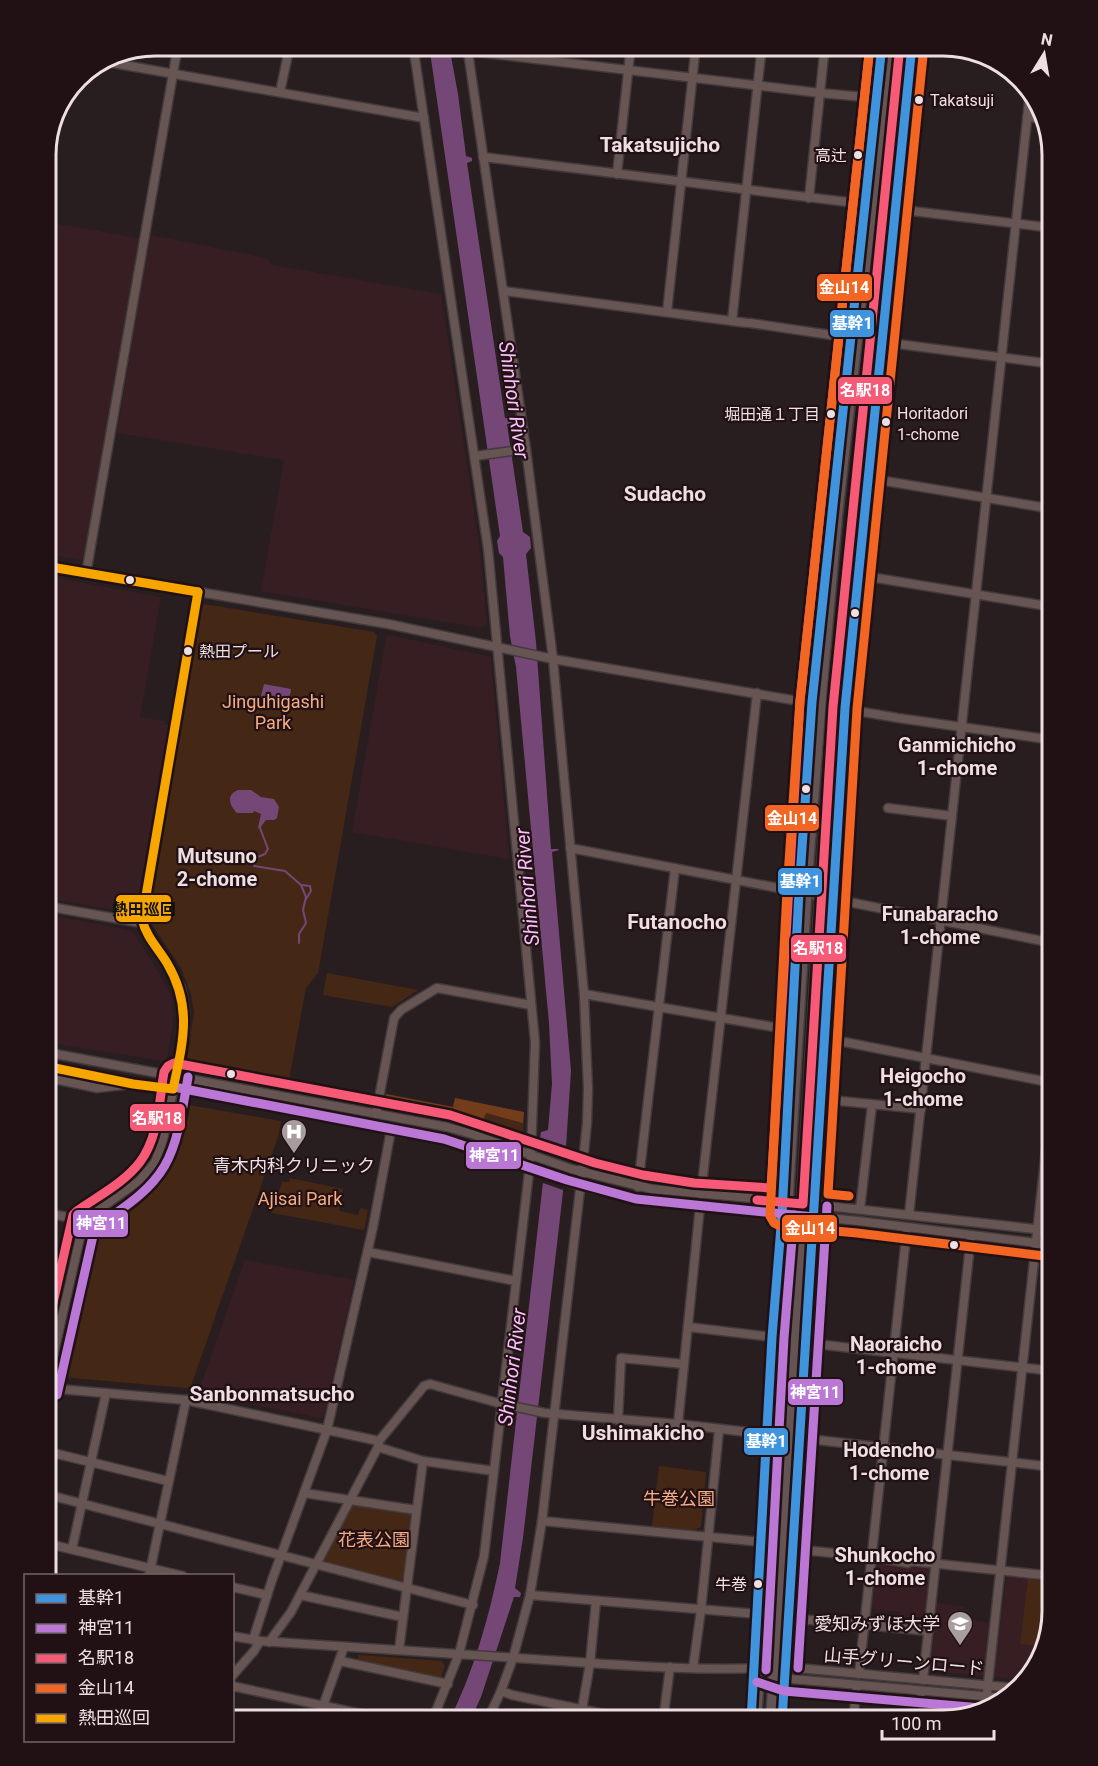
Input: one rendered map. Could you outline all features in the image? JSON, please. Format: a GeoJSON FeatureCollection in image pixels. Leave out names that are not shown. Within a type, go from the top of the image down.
{"type":"FeatureCollection","features":[{"type":"Feature","properties":{"kind":"highway"},"geometry":{"type":"LineString","coordinates":[[754,1710],[820,685],[888,56]]}},
{"type":"Feature","properties":{"kind":"highway"},"geometry":{"type":"LineString","coordinates":[[881,114],[889,99],[895,56]]}},
{"type":"Feature","properties":{"kind":"highway"},"geometry":{"type":"LineString","coordinates":[[773,1710],[823,867],[845,588],[904,56]]}},
{"type":"Feature","properties":{"kind":"highway"},"geometry":{"type":"LineString","coordinates":[[823,867],[822,799],[837,608],[873,270],[879,221],[902,147]]}},
{"type":"Feature","properties":{"kind":"highway"},"geometry":{"type":"LineString","coordinates":[[757,1630],[778,1488],[783,1416],[793,1258],[802,1036],[799,1008]]}},
{"type":"Feature","properties":{"kind":"main road"},"geometry":{"type":"LineString","coordinates":[[753,1710],[772,1338],[782,1214],[799,891],[812,702],[881,56]]}},
{"type":"Feature","properties":{"kind":"main road"},"geometry":{"type":"LineString","coordinates":[[783,1710],[845,708],[911,56]]}},
{"type":"Feature","properties":{"kind":"street"},"geometry":{"type":"LineString","coordinates":[[86,574],[175,56]]}},
{"type":"Feature","properties":{"kind":"street"},"geometry":{"type":"LineString","coordinates":[[280,92],[288,56]]}},
{"type":"Feature","properties":{"kind":"street"},"geometry":{"type":"LineString","coordinates":[[415,56],[479,456],[488,549],[502,648],[535,1042],[530,1167],[484,1556],[463,1654],[437,1710]]}},
{"type":"Feature","properties":{"kind":"street"},"geometry":{"type":"LineString","coordinates":[[469,56],[504,291],[549,658],[584,994],[588,1089],[582,1172],[550,1413],[542,1521],[531,1594],[513,1658],[492,1710]]}},
{"type":"Feature","properties":{"kind":"street"},"geometry":{"type":"LineString","coordinates":[[526,56],[876,98]]}},
{"type":"Feature","properties":{"kind":"street"},"geometry":{"type":"LineString","coordinates":[[617,174],[629,56]]}},
{"type":"Feature","properties":{"kind":"street"},"geometry":{"type":"LineString","coordinates":[[667,312],[695,56]]}},
{"type":"Feature","properties":{"kind":"street"},"geometry":{"type":"LineString","coordinates":[[732,321],[761,56]]}},
{"type":"Feature","properties":{"kind":"street"},"geometry":{"type":"LineString","coordinates":[[809,198],[824,56]]}},
{"type":"Feature","properties":{"kind":"street"},"geometry":{"type":"LineString","coordinates":[[116,64],[424,118]]}},
{"type":"Feature","properties":{"kind":"street"},"geometry":{"type":"LineString","coordinates":[[909,1215],[1029,104]]}},
{"type":"Feature","properties":{"kind":"street"},"geometry":{"type":"LineString","coordinates":[[1027,117],[1035,118]]}},
{"type":"Feature","properties":{"kind":"street"},"geometry":{"type":"LineString","coordinates":[[483,157],[864,204]]}},
{"type":"Feature","properties":{"kind":"street"},"geometry":{"type":"LineString","coordinates":[[895,209],[1042,226]]}},
{"type":"Feature","properties":{"kind":"street"},"geometry":{"type":"LineString","coordinates":[[504,291],[851,338]]}},
{"type":"Feature","properties":{"kind":"street"},"geometry":{"type":"LineString","coordinates":[[882,342],[1042,363]]}},
{"type":"Feature","properties":{"kind":"street"},"geometry":{"type":"LineString","coordinates":[[479,456],[522,450]]}},
{"type":"Feature","properties":{"kind":"street"},"geometry":{"type":"LineString","coordinates":[[867,478],[1042,507]]}},
{"type":"Feature","properties":{"kind":"street"},"geometry":{"type":"LineString","coordinates":[[56,568],[388,624],[549,658],[1042,738]]}},
{"type":"Feature","properties":{"kind":"street"},"geometry":{"type":"LineString","coordinates":[[858,575],[1042,605]]}},
{"type":"Feature","properties":{"kind":"street"},"geometry":{"type":"LineString","coordinates":[[56,1345],[84,1220],[139,1181],[155,1162],[163,1140],[185,1033],[185,1011],[181,988],[142,923],[198,592]]}},
{"type":"Feature","properties":{"kind":"street"},"geometry":{"type":"LineString","coordinates":[[701,1194],[757,693]]}},
{"type":"Feature","properties":{"kind":"street"},"geometry":{"type":"LineString","coordinates":[[888,808],[952,816]]}},
{"type":"Feature","properties":{"kind":"street"},"geometry":{"type":"LineString","coordinates":[[570,848],[799,891],[1042,941]]}},
{"type":"Feature","properties":{"kind":"street"},"geometry":{"type":"LineString","coordinates":[[638,1187],[675,868]]}},
{"type":"Feature","properties":{"kind":"street"},"geometry":{"type":"LineString","coordinates":[[56,908],[142,923]]}},
{"type":"Feature","properties":{"kind":"street"},"geometry":{"type":"LineString","coordinates":[[376,1114],[394,1018],[401,1010],[437,988],[531,1005]]}},
{"type":"Feature","properties":{"kind":"street"},"geometry":{"type":"LineString","coordinates":[[584,994],[791,1030]]}},
{"type":"Feature","properties":{"kind":"street"},"geometry":{"type":"LineString","coordinates":[[824,1038],[1042,1082]]}},
{"type":"Feature","properties":{"kind":"street"},"geometry":{"type":"LineString","coordinates":[[56,1054],[176,1075],[472,1134],[571,1169],[638,1187],[1042,1230]]}},
{"type":"Feature","properties":{"kind":"street"},"geometry":{"type":"LineString","coordinates":[[56,1068],[132,1084],[191,1091],[444,1140],[570,1182],[640,1199],[1042,1244]]}},
{"type":"Feature","properties":{"kind":"street"},"geometry":{"type":"LineString","coordinates":[[56,1079],[98,1088],[132,1084]]}},
{"type":"Feature","properties":{"kind":"street"},"geometry":{"type":"LineString","coordinates":[[820,1099],[921,1109]]}},
{"type":"Feature","properties":{"kind":"street"},"geometry":{"type":"LineString","coordinates":[[860,1209],[872,1105]]}},
{"type":"Feature","properties":{"kind":"street"},"geometry":{"type":"LineString","coordinates":[[260,1641],[267,1595],[327,1430],[368,1252],[391,1130]]}},
{"type":"Feature","properties":{"kind":"street"},"geometry":{"type":"LineString","coordinates":[[987,1700],[1042,1184]]}},
{"type":"Feature","properties":{"kind":"street"},"geometry":{"type":"LineString","coordinates":[[678,1424],[700,1206]]}},
{"type":"Feature","properties":{"kind":"street"},"geometry":{"type":"LineString","coordinates":[[56,1215],[84,1220]]}},
{"type":"Feature","properties":{"kind":"street"},"geometry":{"type":"LineString","coordinates":[[859,1674],[907,1228]]}},
{"type":"Feature","properties":{"kind":"street"},"geometry":{"type":"LineString","coordinates":[[923,1680],[971,1236]]}},
{"type":"Feature","properties":{"kind":"street"},"geometry":{"type":"LineString","coordinates":[[368,1252],[516,1281]]}},
{"type":"Feature","properties":{"kind":"street"},"geometry":{"type":"LineString","coordinates":[[688,1327],[772,1338]]}},
{"type":"Feature","properties":{"kind":"street"},"geometry":{"type":"LineString","coordinates":[[807,1344],[1042,1370]]}},
{"type":"Feature","properties":{"kind":"street"},"geometry":{"type":"LineString","coordinates":[[618,1420],[621,1358],[684,1364]]}},
{"type":"Feature","properties":{"kind":"street"},"geometry":{"type":"LineString","coordinates":[[234,1674],[260,1641],[291,1612],[378,1444],[424,1386],[430,1384],[502,1404],[550,1413],[678,1424],[1042,1466]]}},
{"type":"Feature","properties":{"kind":"street"},"geometry":{"type":"LineString","coordinates":[[56,1390],[186,1401],[327,1430],[378,1444],[423,1461],[494,1471]]}},
{"type":"Feature","properties":{"kind":"street"},"geometry":{"type":"LineString","coordinates":[[72,1549],[106,1393]]}},
{"type":"Feature","properties":{"kind":"street"},"geometry":{"type":"LineString","coordinates":[[150,1572],[186,1401]]}},
{"type":"Feature","properties":{"kind":"street"},"geometry":{"type":"LineString","coordinates":[[693,1668],[701,1610],[718,1430]]}},
{"type":"Feature","properties":{"kind":"street"},"geometry":{"type":"LineString","coordinates":[[56,1454],[168,1481]]}},
{"type":"Feature","properties":{"kind":"street"},"geometry":{"type":"LineString","coordinates":[[399,1650],[423,1461]]}},
{"type":"Feature","properties":{"kind":"street"},"geometry":{"type":"LineString","coordinates":[[304,1493],[417,1510]]}},
{"type":"Feature","properties":{"kind":"street"},"geometry":{"type":"LineString","coordinates":[[56,1497],[473,1605]]}},
{"type":"Feature","properties":{"kind":"street"},"geometry":{"type":"LineString","coordinates":[[542,1521],[762,1542]]}},
{"type":"Feature","properties":{"kind":"street"},"geometry":{"type":"LineString","coordinates":[[56,1545],[150,1572],[172,1574]]}},
{"type":"Feature","properties":{"kind":"street"},"geometry":{"type":"LineString","coordinates":[[793,1549],[908,1563],[910,1561],[1042,1575]]}},
{"type":"Feature","properties":{"kind":"street"},"geometry":{"type":"LineString","coordinates":[[234,1587],[267,1595]]}},
{"type":"Feature","properties":{"kind":"street"},"geometry":{"type":"LineString","coordinates":[[531,1594],[758,1614]]}},
{"type":"Feature","properties":{"kind":"street"},"geometry":{"type":"LineString","coordinates":[[300,1595],[403,1617]]}},
{"type":"Feature","properties":{"kind":"street"},"geometry":{"type":"LineString","coordinates":[[501,1691],[582,1710],[590,1663],[596,1601]]}},
{"type":"Feature","properties":{"kind":"street"},"geometry":{"type":"LineString","coordinates":[[789,1618],[929,1631]]}},
{"type":"Feature","properties":{"kind":"street","name":"山手グリーンロード"},"geometry":{"type":"LineString","coordinates":[[234,1636],[260,1641],[590,1663],[754,1669],[857,1685],[992,1697]]}},
{"type":"Feature","properties":{"kind":"street"},"geometry":{"type":"LineString","coordinates":[[321,1710],[344,1647]]}},
{"type":"Feature","properties":{"kind":"street"},"geometry":{"type":"LineString","coordinates":[[340,1661],[448,1684]]}},
{"type":"Feature","properties":{"kind":"street"},"geometry":{"type":"LineString","coordinates":[[664,1710],[669,1667]]}},
{"type":"Feature","properties":{"kind":"street","name":"山手グリーンロード"},"geometry":{"type":"LineString","coordinates":[[785,1673],[859,1674],[1007,1687]]}},
{"type":"Feature","properties":{"kind":"street"},"geometry":{"type":"LineString","coordinates":[[854,1710],[857,1685]]}},
{"type":"Feature","properties":{"kind":"street"},"geometry":{"type":"LineString","coordinates":[[234,1686],[342,1710]]}},
{"type":"Feature","properties":{"kind":"street"},"geometry":{"type":"LineString","coordinates":[[920,1710],[921,1691]]}},
{"type":"Feature","properties":{"kind":"shaded area"},"geometry":{"type":"Polygon","coordinates":[[[431,56],[451,56],[466,156],[472,158],[472,161],[467,163],[505,418],[513,418],[514,423],[507,424],[523,532],[530,537],[531,548],[526,554],[536,642],[551,849],[559,850],[552,852],[571,1071],[563,1192],[523,1538],[515,1588],[521,1593],[520,1597],[514,1597],[475,1710],[454,1710],[480,1643],[500,1563],[543,1182],[543,1148],[539,1143],[541,1132],[548,1130],[552,1084],[549,1023],[516,667],[510,636],[503,557],[499,553],[497,541],[500,536],[431,56]]]}},
{"type":"Feature","properties":{"kind":"shaded area"},"geometry":{"type":"Polygon","coordinates":[[[56,224],[139,238],[84,558],[81,560],[56,556],[56,224]]]}},
{"type":"Feature","properties":{"kind":"shaded area"},"geometry":{"type":"Polygon","coordinates":[[[150,235],[267,258],[272,265],[441,294],[480,550],[487,623],[482,628],[261,591],[284,460],[117,433],[150,235]]]}},
{"type":"Feature","properties":{"kind":"shaded area"},"geometry":{"type":"Polygon","coordinates":[[[56,578],[161,597],[140,717],[165,721],[164,724],[170,725],[138,914],[56,900],[56,578]]]}},
{"type":"Feature","properties":{"kind":"shaded area"},"geometry":{"type":"Polygon","coordinates":[[[389,635],[487,656],[491,659],[509,859],[352,832],[386,638],[389,635]]]}},
{"type":"Feature","properties":{"kind":"shaded area"},"geometry":{"type":"Polygon","coordinates":[[[264,684],[291,689],[288,706],[260,700],[264,684]]]}},
{"type":"Feature","properties":{"kind":"shaded area"},"geometry":{"type":"Polygon","coordinates":[[[238,790],[251,790],[261,797],[274,799],[279,807],[277,818],[266,820],[258,828],[261,814],[254,811],[253,813],[237,813],[232,807],[230,797],[238,790]]]}},
{"type":"Feature","properties":{"kind":"shaded area"},"geometry":{"type":"Polygon","coordinates":[[[56,916],[134,933],[172,999],[173,1023],[167,1058],[163,1061],[56,1044],[56,916]]]}},
{"type":"Feature","properties":{"kind":"shaded area"},"geometry":{"type":"Polygon","coordinates":[[[386,1094],[453,1107],[455,1098],[524,1112],[523,1123],[486,1113],[481,1126],[446,1116],[387,1105],[386,1094]]]}},
{"type":"Feature","properties":{"kind":"shaded area"},"geometry":{"type":"Polygon","coordinates":[[[245,1260],[354,1280],[324,1416],[320,1418],[201,1394],[199,1390],[245,1260]]]}},
{"type":"Feature","properties":{"kind":"shaded area","name":"愛知みずほ大学"},"geometry":{"type":"Polygon","coordinates":[[[878,1562],[932,1567],[926,1627],[899,1625],[900,1612],[870,1609],[875,1564],[878,1562]]]}},
{"type":"Feature","properties":{"kind":"shaded area"},"geometry":{"type":"Polygon","coordinates":[[[1007,1575],[1042,1579],[1042,1625],[1035,1650],[1017,1678],[996,1677],[994,1673],[1007,1575]]]}},
{"type":"Feature","properties":{"kind":"shaded area","name":"愛知みずほ大学"},"geometry":{"type":"Polygon","coordinates":[[[935,1602],[964,1607],[963,1619],[992,1623],[985,1676],[928,1671],[935,1602]]]}},
{"type":"Feature","properties":{"kind":"green space","name":"Jinguhigashi Park"},"geometry":{"type":"Polygon","coordinates":[[[204,604],[374,632],[377,636],[318,973],[306,988],[288,1085],[192,1066],[187,1061],[194,1012],[191,994],[181,968],[151,923],[150,910],[204,604]]]}},
{"type":"Feature","properties":{"kind":"green space"},"geometry":{"type":"Polygon","coordinates":[[[327,973],[418,990],[392,1007],[323,995],[327,973]]]}},
{"type":"Feature","properties":{"kind":"green space"},"geometry":{"type":"Polygon","coordinates":[[[386,1094],[453,1107],[455,1098],[524,1112],[523,1135],[518,1139],[446,1116],[387,1105],[386,1094]]]}},
{"type":"Feature","properties":{"kind":"green space"},"geometry":{"type":"Polygon","coordinates":[[[183,1104],[281,1121],[278,1137],[191,1386],[187,1388],[61,1377],[57,1371],[90,1231],[94,1225],[137,1194],[155,1175],[168,1153],[179,1107],[183,1104]]]}},
{"type":"Feature","properties":{"kind":"green space","name":"Ajisai Park"},"geometry":{"type":"Polygon","coordinates":[[[290,1178],[343,1189],[339,1211],[358,1215],[360,1208],[368,1210],[364,1230],[272,1213],[282,1182],[289,1182],[290,1178]]]}},
{"type":"Feature","properties":{"kind":"green space","name":"牛巻公園"},"geometry":{"type":"Polygon","coordinates":[[[659,1466],[706,1472],[701,1527],[692,1531],[652,1526],[659,1466]]]}},
{"type":"Feature","properties":{"kind":"green space","name":"花表公園"},"geometry":{"type":"Polygon","coordinates":[[[353,1504],[411,1513],[404,1579],[401,1581],[324,1561],[323,1558],[353,1504]]]}},
{"type":"Feature","properties":{"kind":"green space"},"geometry":{"type":"Polygon","coordinates":[[[1028,1579],[1042,1581],[1042,1625],[1036,1646],[1020,1644],[1028,1579]]]}},
{"type":"Feature","properties":{"kind":"green space"},"geometry":{"type":"Polygon","coordinates":[[[358,1655],[442,1661],[445,1666],[438,1679],[358,1661],[358,1655]]]}},
{"type":"Feature","properties":{"kind":"pier"},"geometry":{"type":"Polygon","coordinates":[[[542,1147],[569,1156],[566,1191],[540,1182],[542,1147]]]}},
{"type":"Feature","properties":{"kind":"waterway"},"geometry":{"type":"LineString","coordinates":[[260,828],[268,849],[265,854],[255,858],[254,866],[285,871],[301,885],[306,897],[303,910],[306,923],[299,934],[299,943]]}},
{"type":"Feature","properties":{"kind":"waterway"},"geometry":{"type":"LineString","coordinates":[[301,885],[310,886],[311,891],[306,899]]}},
{"type":"Feature","properties":{"kind":"transit line","name":"名駅18"},"geometry":{"type":"LineString","coordinates":[[56,1290],[73,1215],[119,1183],[140,1162],[155,1130],[164,1072],[174,1063],[450,1115],[595,1163],[643,1175],[694,1183],[771,1188],[800,701],[869,56]]}},
{"type":"Feature","properties":{"kind":"transit line","name":"金山14"},"geometry":{"type":"LineString","coordinates":[[869,56],[800,701],[787,891],[770,1216],[774,1223],[780,1226],[1042,1256]]}},
{"type":"Feature","properties":{"kind":"transit line","name":"基幹1"},"geometry":{"type":"LineString","coordinates":[[752,1710],[772,1337],[782,1214],[799,892],[812,702],[881,56]]}},
{"type":"Feature","properties":{"kind":"transit line","name":"名駅18"},"geometry":{"type":"LineString","coordinates":[[757,1200],[803,1204],[833,707],[899,56]]}},
{"type":"Feature","properties":{"kind":"transit line","name":"基幹1"},"geometry":{"type":"LineString","coordinates":[[783,1710],[845,708],[911,56]]}},
{"type":"Feature","properties":{"kind":"transit line","name":"金山14"},"geometry":{"type":"LineString","coordinates":[[849,1196],[828,1194],[857,709],[923,56]]}},
{"type":"Feature","properties":{"kind":"transit line","name":"熱田巡回"},"geometry":{"type":"LineString","coordinates":[[56,568],[198,592]]}},
{"type":"Feature","properties":{"kind":"transit line","name":"熱田巡回"},"geometry":{"type":"LineString","coordinates":[[56,1068],[133,1084],[173,1089],[184,1025],[183,1010],[175,979],[149,937],[142,919],[198,592]]}},
{"type":"Feature","properties":{"kind":"transit line","name":"神宮11"},"geometry":{"type":"LineString","coordinates":[[57,1395],[95,1227],[139,1195],[154,1181],[164,1166],[178,1130],[188,1077]]}},
{"type":"Feature","properties":{"kind":"transit line","name":"神宮11"},"geometry":{"type":"LineString","coordinates":[[174,1087],[444,1139],[567,1180],[636,1199],[814,1217]]}},
{"type":"Feature","properties":{"kind":"transit line","name":"神宮11"},"geometry":{"type":"LineString","coordinates":[[798,1668],[827,1206]]}},
{"type":"Feature","properties":{"kind":"transit line","name":"神宮11"},"geometry":{"type":"LineString","coordinates":[[766,1670],[784,1338],[794,1215]]}},
{"type":"Feature","properties":{"kind":"transit line","name":"神宮11"},"geometry":{"type":"LineString","coordinates":[[757,1682],[784,1691],[970,1707]]}},
{"type":"Feature","properties":{"kind":"place","name":"Takatsuji"},"geometry":{"type":"Point","coordinates":[919,100]}},
{"type":"Feature","properties":{"kind":"place","name":"高辻"},"geometry":{"type":"Point","coordinates":[858,155]}},
{"type":"Feature","properties":{"kind":"place","name":"堀田通１丁目"},"geometry":{"type":"Point","coordinates":[831,414]}},
{"type":"Feature","properties":{"kind":"place","name":"Horitadori 1-chome"},"geometry":{"type":"Point","coordinates":[886,422]}},
{"type":"Feature","properties":{"kind":"place","name":"熱田プール"},"geometry":{"type":"Point","coordinates":[188,651]}},
{"type":"Feature","properties":{"kind":"place","name":"青木内科クリニック"},"geometry":{"type":"Point","coordinates":[294,1155]}},
{"type":"Feature","properties":{"kind":"place","name":"牛巻"},"geometry":{"type":"Point","coordinates":[758,1584]}},
{"type":"Feature","properties":{"kind":"place","name":"愛知みずほ大学"},"geometry":{"type":"Point","coordinates":[960,1647]}},
{"type":"Feature","properties":{"kind":"district","name":"Takatsujicho"},"geometry":{"type":"Point","coordinates":[660,145]}},
{"type":"Feature","properties":{"kind":"district","name":"Sudacho"},"geometry":{"type":"Point","coordinates":[665,494]}},
{"type":"Feature","properties":{"kind":"district","name":"Ganmichicho 1-chome"},"geometry":{"type":"Point","coordinates":[957,756]}},
{"type":"Feature","properties":{"kind":"district","name":"Mutsuno 2-chome"},"geometry":{"type":"Point","coordinates":[217,868]}},
{"type":"Feature","properties":{"kind":"district","name":"Futanocho"},"geometry":{"type":"Point","coordinates":[677,922]}},
{"type":"Feature","properties":{"kind":"district","name":"Funabaracho 1-chome"},"geometry":{"type":"Point","coordinates":[940,926]}},
{"type":"Feature","properties":{"kind":"district","name":"Heigocho 1-chome"},"geometry":{"type":"Point","coordinates":[923,1088]}},
{"type":"Feature","properties":{"kind":"district","name":"Naoraicho 1-chome"},"geometry":{"type":"Point","coordinates":[896,1356]}},
{"type":"Feature","properties":{"kind":"district","name":"Sanbonmatsucho"},"geometry":{"type":"Point","coordinates":[272,1394]}},
{"type":"Feature","properties":{"kind":"district","name":"Ushimakicho"},"geometry":{"type":"Point","coordinates":[643,1433]}},
{"type":"Feature","properties":{"kind":"district","name":"Hodencho 1-chome"},"geometry":{"type":"Point","coordinates":[889,1462]}},
{"type":"Feature","properties":{"kind":"district","name":"Shunkocho 1-chome"},"geometry":{"type":"Point","coordinates":[885,1566]}},
{"type":"Feature","properties":{"kind":"water label","name":"Shinhori River"},"geometry":{"type":"Point","coordinates":[514,400]}},
{"type":"Feature","properties":{"kind":"water label","name":"Shinhori River"},"geometry":{"type":"Point","coordinates":[527,887]}},
{"type":"Feature","properties":{"kind":"water label","name":"Shinhori River"},"geometry":{"type":"Point","coordinates":[512,1367]}}]}
